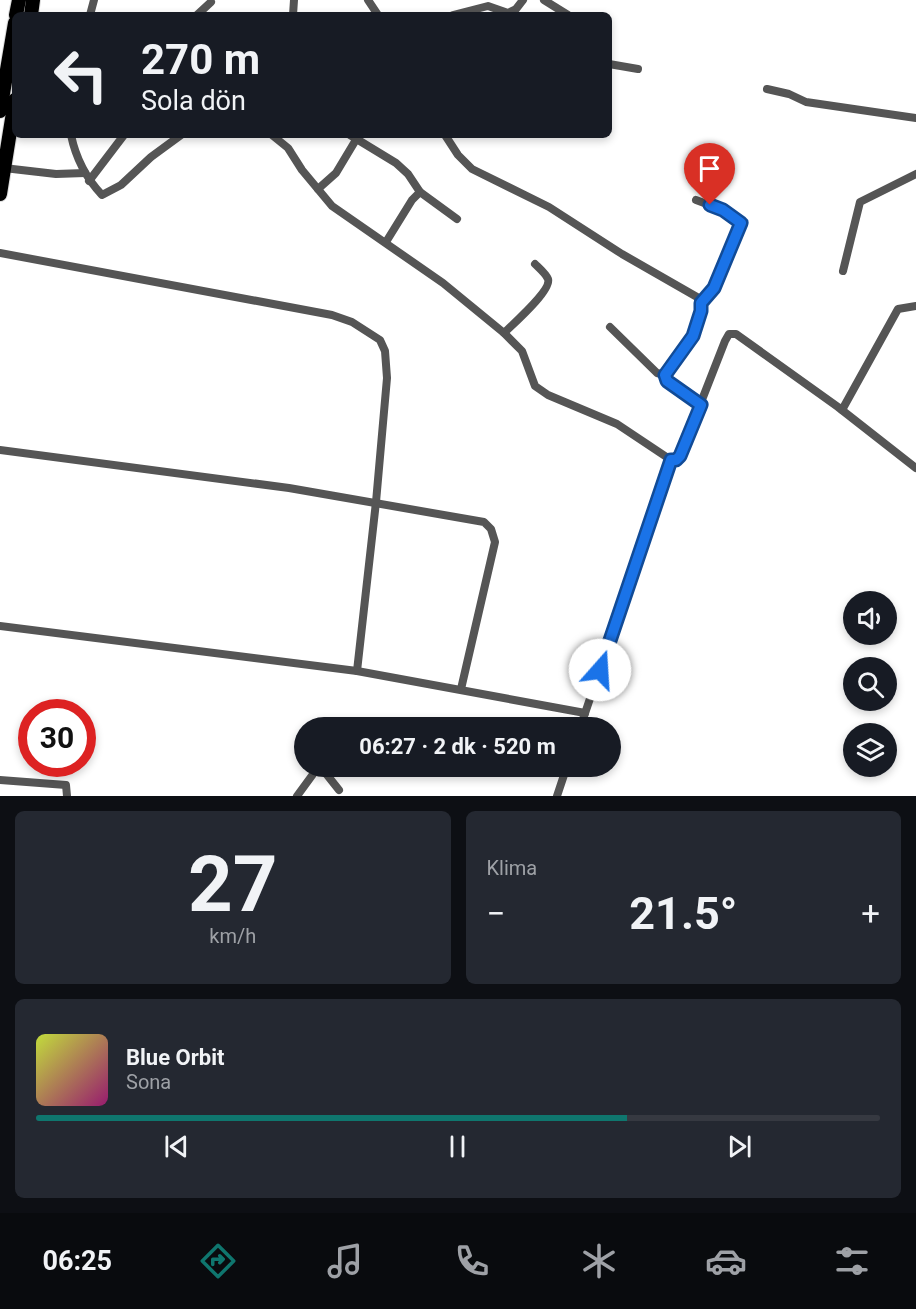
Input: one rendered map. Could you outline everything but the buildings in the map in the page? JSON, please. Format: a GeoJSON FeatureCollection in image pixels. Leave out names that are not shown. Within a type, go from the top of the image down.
{"type":"FeatureCollection","features":[{"type":"Feature","properties":{"kind":"main road"},"geometry":{"type":"LineString","coordinates":[[0,111],[12,41]]}},
{"type":"Feature","properties":{"kind":"main road"},"geometry":{"type":"LineString","coordinates":[[0,194],[12,119]]}},
{"type":"Feature","properties":{"kind":"street"},"geometry":{"type":"LineString","coordinates":[[200,12],[212,0]]}},
{"type":"Feature","properties":{"kind":"street"},"geometry":{"type":"LineString","coordinates":[[509,12],[523,0]]}},
{"type":"Feature","properties":{"kind":"street"},"geometry":{"type":"LineString","coordinates":[[544,0],[563,12]]}},
{"type":"Feature","properties":{"kind":"street"},"geometry":{"type":"LineString","coordinates":[[465,12],[488,6],[500,12]]}},
{"type":"Feature","properties":{"kind":"street"},"geometry":{"type":"LineString","coordinates":[[612,65],[638,69]]}},
{"type":"Feature","properties":{"kind":"street"},"geometry":{"type":"LineString","coordinates":[[767,89],[789,94],[806,102],[916,118]]}},
{"type":"Feature","properties":{"kind":"street"},"geometry":{"type":"LineString","coordinates":[[72,138],[74,150],[87,177],[102,195],[121,185],[151,157],[177,138]]}},
{"type":"Feature","properties":{"kind":"street"},"geometry":{"type":"LineString","coordinates":[[87,177],[121,138]]}},
{"type":"Feature","properties":{"kind":"street"},"geometry":{"type":"LineString","coordinates":[[278,138],[332,206],[443,283],[504,333],[522,351],[535,386],[617,424],[671,460],[676,460],[680,456],[725,341],[729,334],[736,334],[842,410],[916,468]]}},
{"type":"Feature","properties":{"kind":"street"},"geometry":{"type":"LineString","coordinates":[[318,189],[336,173],[353,138]]}},
{"type":"Feature","properties":{"kind":"street"},"geometry":{"type":"LineString","coordinates":[[355,138],[396,163],[408,174],[420,192],[457,219]]}},
{"type":"Feature","properties":{"kind":"street"},"geometry":{"type":"LineString","coordinates":[[447,138],[458,155],[472,168],[567,217],[622,254],[697,297],[701,303],[701,311],[693,336],[665,375]]}},
{"type":"Feature","properties":{"kind":"street"},"geometry":{"type":"LineString","coordinates":[[4,168],[87,177]]}},
{"type":"Feature","properties":{"kind":"street"},"geometry":{"type":"LineString","coordinates":[[843,271],[860,202],[916,174]]}},
{"type":"Feature","properties":{"kind":"street"},"geometry":{"type":"LineString","coordinates":[[386,242],[412,200],[420,192]]}},
{"type":"Feature","properties":{"kind":"street"},"geometry":{"type":"LineString","coordinates":[[696,200],[723,210],[741,223],[714,288],[701,303]]}},
{"type":"Feature","properties":{"kind":"street"},"geometry":{"type":"LineString","coordinates":[[0,253],[332,315],[352,322],[380,340],[385,351],[387,378],[357,671]]}},
{"type":"Feature","properties":{"kind":"street"},"geometry":{"type":"LineString","coordinates":[[504,333],[541,296],[548,285],[547,278],[535,264]]}},
{"type":"Feature","properties":{"kind":"street"},"geometry":{"type":"LineString","coordinates":[[842,410],[898,309],[916,306]]}},
{"type":"Feature","properties":{"kind":"street"},"geometry":{"type":"LineString","coordinates":[[610,327],[657,373],[665,375]]}},
{"type":"Feature","properties":{"kind":"street"},"geometry":{"type":"LineString","coordinates":[[665,375],[667,381],[701,405]]}},
{"type":"Feature","properties":{"kind":"street"},"geometry":{"type":"LineString","coordinates":[[0,450],[289,488],[484,522],[492,529],[495,542],[461,689]]}},
{"type":"Feature","properties":{"kind":"street"},"geometry":{"type":"LineString","coordinates":[[584,717],[671,460]]}},
{"type":"Feature","properties":{"kind":"street"},"geometry":{"type":"LineString","coordinates":[[0,626],[357,671],[585,713]]}},
{"type":"Feature","properties":{"kind":"street"},"geometry":{"type":"LineString","coordinates":[[297,796],[312,777]]}},
{"type":"Feature","properties":{"kind":"street"},"geometry":{"type":"LineString","coordinates":[[329,777],[339,790]]}},
{"type":"Feature","properties":{"kind":"street"},"geometry":{"type":"LineString","coordinates":[[557,796],[563,777]]}},
{"type":"Feature","properties":{"kind":"street"},"geometry":{"type":"LineString","coordinates":[[0,780],[66,785],[67,796]]}},
{"type":"Feature","properties":{"kind":"route"},"geometry":{"type":"LineString","coordinates":[[600,670],[671,460],[676,460],[680,456],[701,405],[667,381],[665,375],[667,369],[693,336],[701,311],[701,303],[714,288],[741,223],[723,210],[710,205]]}}]}
